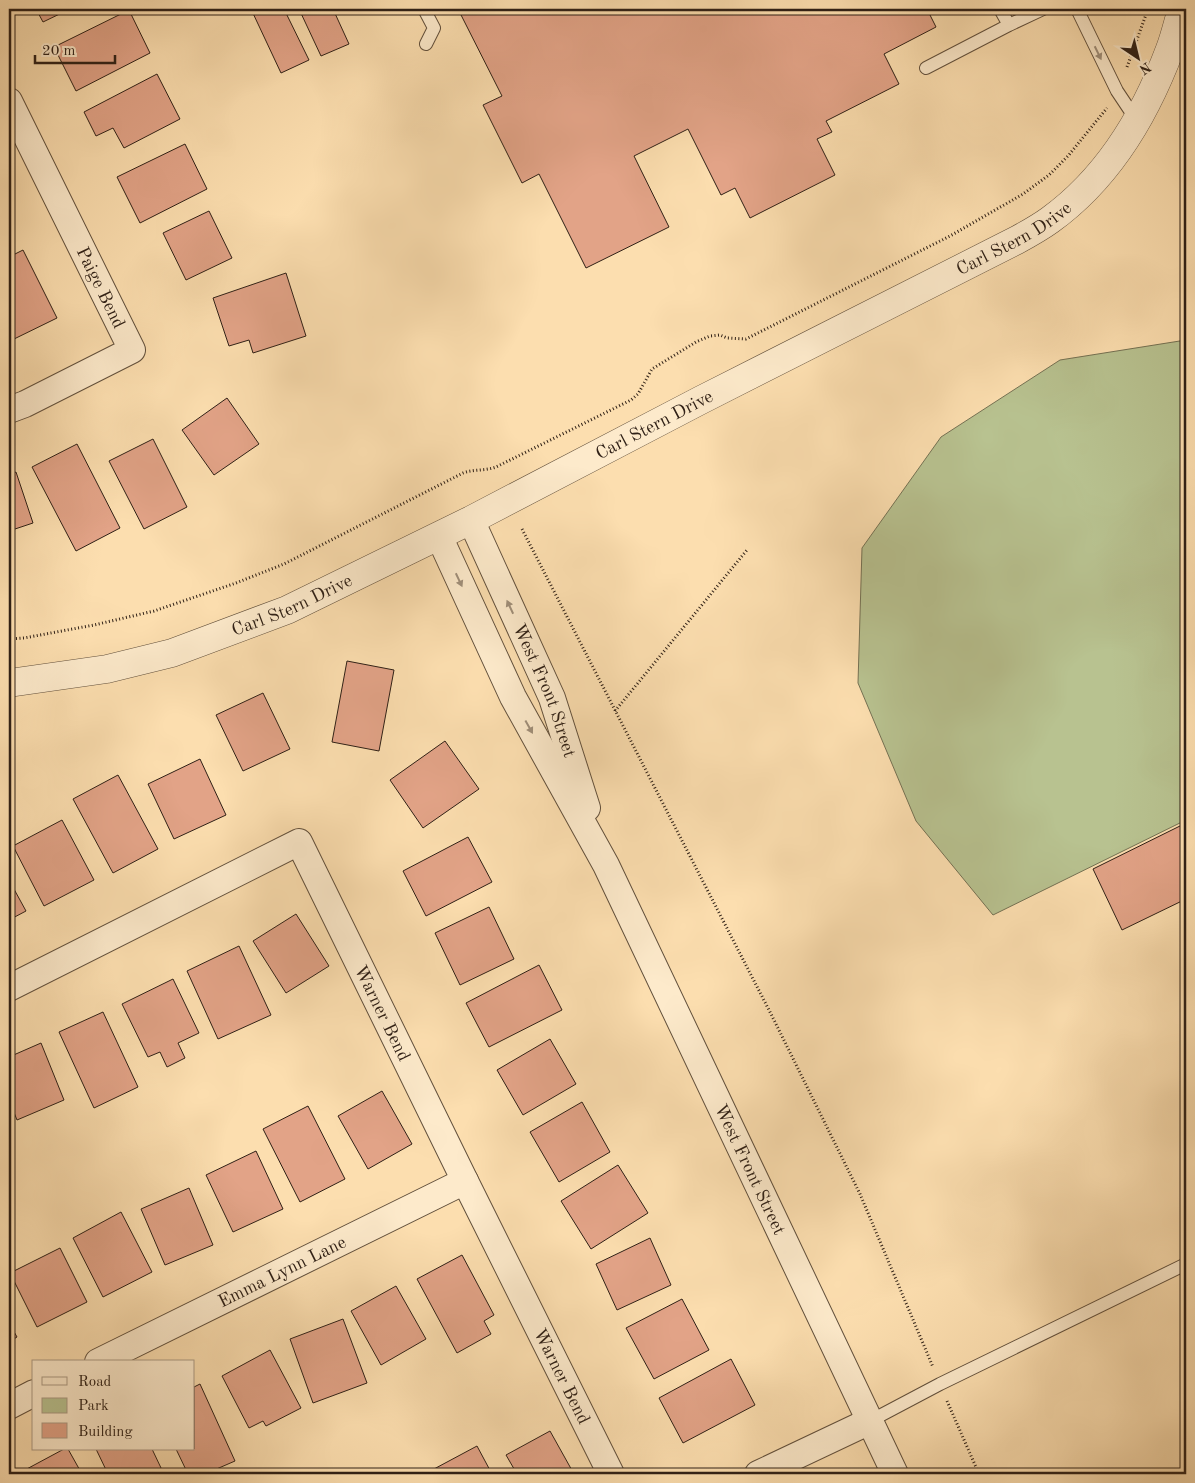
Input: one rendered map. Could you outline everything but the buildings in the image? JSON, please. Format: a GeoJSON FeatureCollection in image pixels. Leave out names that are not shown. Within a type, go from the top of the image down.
{"type":"FeatureCollection","features":[{"type":"Feature","properties":{"kind":"street","name":"Carl Stern Drive"},"geometry":{"type":"LineString","coordinates":[[9,683],[107,669],[172,653],[287,610],[439,536],[701,400],[1017,240],[1049,221],[1090,186],[1114,157],[1137,122],[1154,91],[1171,47],[1182,9]]}},
{"type":"Feature","properties":{"kind":"street","name":"Paige Bend"},"geometry":{"type":"LineString","coordinates":[[9,101],[132,350],[25,404],[9,410]]}},
{"type":"Feature","properties":{"kind":"street","name":"West Front Street"},"geometry":{"type":"LineString","coordinates":[[470,520],[552,698],[606,865]]}},
{"type":"Feature","properties":{"kind":"street","name":"West Front Street"},"geometry":{"type":"LineString","coordinates":[[439,536],[513,697],[606,865],[894,1474]]}},
{"type":"Feature","properties":{"kind":"street","name":"Warner Bend"},"geometry":{"type":"LineString","coordinates":[[9,988],[299,842],[464,1181],[611,1474]]}},
{"type":"Feature","properties":{"kind":"street","name":"Emma Lynn Lane"},"geometry":{"type":"LineString","coordinates":[[102,1360],[464,1181]]}},
{"type":"Feature","properties":{"kind":"street"},"geometry":{"type":"LineString","coordinates":[[9,1406],[32,1395]]}},
{"type":"Feature","properties":{"kind":"street"},"geometry":{"type":"LineString","coordinates":[[758,1474],[870,1421]]}},
{"type":"Feature","properties":{"kind":"lane"},"geometry":{"type":"LineString","coordinates":[[424,9],[434,28],[426,44]]}},
{"type":"Feature","properties":{"kind":"lane"},"geometry":{"type":"LineString","coordinates":[[1000,9],[1009,26]]}},
{"type":"Feature","properties":{"kind":"lane"},"geometry":{"type":"LineString","coordinates":[[926,68],[1042,9]]}},
{"type":"Feature","properties":{"kind":"lane"},"geometry":{"type":"LineString","coordinates":[[1078,9],[1117,91],[1137,122]]}},
{"type":"Feature","properties":{"kind":"lane"},"geometry":{"type":"LineString","coordinates":[[870,1421],[940,1384],[1186,1264]]}},
{"type":"Feature","properties":{"kind":"path"},"geometry":{"type":"LineString","coordinates":[[9,640],[94,626],[146,613],[236,583],[284,564],[464,473],[496,467],[631,400],[638,394],[652,369],[696,342],[710,336],[720,335],[727,338],[746,339],[950,236],[1024,194],[1049,175],[1068,156],[1110,104],[1125,72],[1148,9]]}},
{"type":"Feature","properties":{"kind":"path"},"geometry":{"type":"LineString","coordinates":[[522,529],[774,1021],[860,1194],[979,1474]]}},
{"type":"Feature","properties":{"kind":"path"},"geometry":{"type":"LineString","coordinates":[[615,711],[747,550]]}},
{"type":"Feature","properties":{"kind":"green space"},"geometry":{"type":"Polygon","coordinates":[[[1186,340],[1186,820],[993,915],[916,821],[858,683],[862,548],[941,437],[1060,360],[1186,340]]]}}]}
